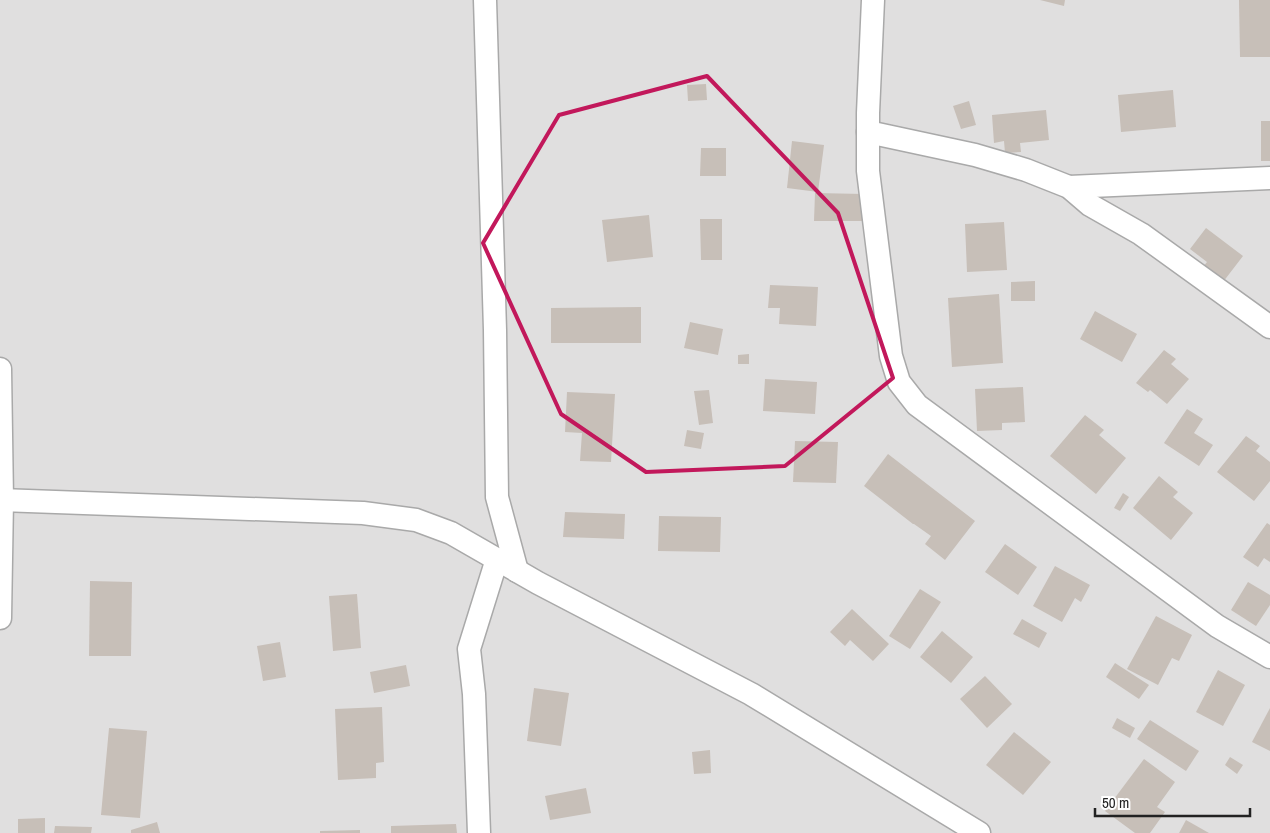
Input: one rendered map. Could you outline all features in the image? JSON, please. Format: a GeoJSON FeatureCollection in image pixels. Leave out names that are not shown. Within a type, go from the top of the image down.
{"type":"FeatureCollection","features":[{"type":"Feature","properties":{"kind":"street"},"geometry":{"type":"LineString","coordinates":[[485,0],[495,330],[497,497],[517,571]]}},
{"type":"Feature","properties":{"kind":"street"},"geometry":{"type":"LineString","coordinates":[[873,0],[868,171],[891,356],[899,382],[917,405],[933,417],[1217,626],[1270,657]]}},
{"type":"Feature","properties":{"kind":"street"},"geometry":{"type":"LineString","coordinates":[[868,132],[975,155],[1026,170],[1069,187],[1090,205],[1141,234],[1270,328]]}},
{"type":"Feature","properties":{"kind":"street"},"geometry":{"type":"LineString","coordinates":[[1069,187],[1270,178]]}},
{"type":"Feature","properties":{"kind":"street"},"geometry":{"type":"LineString","coordinates":[[0,369],[0,618]]}},
{"type":"Feature","properties":{"kind":"street"},"geometry":{"type":"LineString","coordinates":[[1,500],[363,513],[416,520],[451,533],[517,571],[751,694],[979,833]]}},
{"type":"Feature","properties":{"kind":"street"},"geometry":{"type":"LineString","coordinates":[[479,833],[474,694],[469,650],[497,559]]}},
{"type":"Feature","properties":{"kind":"highlighted area"},"geometry":{"type":"Polygon","coordinates":[[[707,76],[838,213],[893,378],[785,466],[646,472],[561,414],[483,243],[559,115],[707,76]]]}},
{"type":"Feature","properties":{"kind":"shaded area"},"geometry":{"type":"Polygon","coordinates":[[[0,0],[1270,0],[1270,833],[0,833],[0,0]]]}},
{"type":"Feature","properties":{"kind":"building"},"geometry":{"type":"Polygon","coordinates":[[[1040,0],[1065,0],[1064,6],[1040,0]]]}},
{"type":"Feature","properties":{"kind":"building"},"geometry":{"type":"Polygon","coordinates":[[[1239,0],[1270,0],[1270,57],[1240,57],[1239,0]]]}},
{"type":"Feature","properties":{"kind":"building"},"geometry":{"type":"Polygon","coordinates":[[[706,84],[707,100],[688,101],[687,85],[706,84]]]}},
{"type":"Feature","properties":{"kind":"building"},"geometry":{"type":"Polygon","coordinates":[[[1173,90],[1176,127],[1121,132],[1118,95],[1173,90]]]}},
{"type":"Feature","properties":{"kind":"building"},"geometry":{"type":"Polygon","coordinates":[[[969,101],[976,125],[961,129],[953,106],[969,101]]]}},
{"type":"Feature","properties":{"kind":"building"},"geometry":{"type":"Polygon","coordinates":[[[1046,110],[1049,140],[1020,143],[1021,152],[1005,153],[1004,141],[994,143],[992,115],[1046,110]]]}},
{"type":"Feature","properties":{"kind":"building"},"geometry":{"type":"Polygon","coordinates":[[[1261,121],[1270,121],[1270,161],[1261,161],[1261,121]]]}},
{"type":"Feature","properties":{"kind":"building"},"geometry":{"type":"Polygon","coordinates":[[[792,141],[824,145],[818,192],[787,188],[792,141]]]}},
{"type":"Feature","properties":{"kind":"building"},"geometry":{"type":"Polygon","coordinates":[[[701,148],[726,148],[726,176],[700,176],[701,148]]]}},
{"type":"Feature","properties":{"kind":"building"},"geometry":{"type":"Polygon","coordinates":[[[815,193],[864,194],[863,221],[814,221],[815,193]]]}},
{"type":"Feature","properties":{"kind":"building"},"geometry":{"type":"Polygon","coordinates":[[[649,215],[653,257],[607,262],[602,220],[649,215]]]}},
{"type":"Feature","properties":{"kind":"building"},"geometry":{"type":"Polygon","coordinates":[[[700,219],[722,219],[722,260],[701,260],[700,219]]]}},
{"type":"Feature","properties":{"kind":"building"},"geometry":{"type":"Polygon","coordinates":[[[1004,222],[1007,270],[967,272],[965,224],[1004,222]]]}},
{"type":"Feature","properties":{"kind":"building"},"geometry":{"type":"Polygon","coordinates":[[[1206,228],[1243,256],[1223,282],[1203,267],[1207,262],[1190,249],[1206,228]]]}},
{"type":"Feature","properties":{"kind":"building"},"geometry":{"type":"Polygon","coordinates":[[[1035,281],[1035,301],[1011,301],[1011,282],[1035,281]]]}},
{"type":"Feature","properties":{"kind":"building"},"geometry":{"type":"Polygon","coordinates":[[[770,285],[818,287],[816,326],[779,324],[780,308],[768,308],[770,285]]]}},
{"type":"Feature","properties":{"kind":"building"},"geometry":{"type":"Polygon","coordinates":[[[999,294],[1003,363],[952,367],[948,298],[999,294]]]}},
{"type":"Feature","properties":{"kind":"building"},"geometry":{"type":"Polygon","coordinates":[[[641,307],[641,343],[551,343],[551,308],[641,307]]]}},
{"type":"Feature","properties":{"kind":"building"},"geometry":{"type":"Polygon","coordinates":[[[1095,311],[1137,334],[1122,362],[1080,339],[1095,311]]]}},
{"type":"Feature","properties":{"kind":"building"},"geometry":{"type":"Polygon","coordinates":[[[690,322],[723,329],[718,355],[684,348],[690,322]]]}},
{"type":"Feature","properties":{"kind":"building"},"geometry":{"type":"Polygon","coordinates":[[[1164,350],[1176,359],[1171,364],[1189,379],[1167,404],[1150,390],[1148,392],[1136,383],[1164,350]]]}},
{"type":"Feature","properties":{"kind":"building"},"geometry":{"type":"Polygon","coordinates":[[[749,354],[749,364],[738,364],[738,355],[749,354]]]}},
{"type":"Feature","properties":{"kind":"building"},"geometry":{"type":"Polygon","coordinates":[[[765,379],[817,382],[815,414],[763,411],[765,379]]]}},
{"type":"Feature","properties":{"kind":"building"},"geometry":{"type":"Polygon","coordinates":[[[1023,387],[1025,422],[1002,423],[1002,430],[977,431],[975,389],[1023,387]]]}},
{"type":"Feature","properties":{"kind":"building"},"geometry":{"type":"Polygon","coordinates":[[[709,390],[713,423],[699,425],[694,391],[709,390]]]}},
{"type":"Feature","properties":{"kind":"building"},"geometry":{"type":"Polygon","coordinates":[[[567,392],[615,394],[611,462],[580,461],[582,433],[565,432],[567,392]]]}},
{"type":"Feature","properties":{"kind":"building"},"geometry":{"type":"Polygon","coordinates":[[[1187,409],[1203,419],[1194,433],[1213,445],[1199,466],[1164,443],[1187,409]]]}},
{"type":"Feature","properties":{"kind":"building"},"geometry":{"type":"Polygon","coordinates":[[[1085,415],[1104,430],[1099,435],[1126,458],[1096,494],[1050,456],[1085,415]]]}},
{"type":"Feature","properties":{"kind":"building"},"geometry":{"type":"Polygon","coordinates":[[[687,430],[704,433],[701,449],[684,446],[687,430]]]}},
{"type":"Feature","properties":{"kind":"building"},"geometry":{"type":"Polygon","coordinates":[[[1246,436],[1260,446],[1256,451],[1270,462],[1270,481],[1254,501],[1217,472],[1246,436]]]}},
{"type":"Feature","properties":{"kind":"building"},"geometry":{"type":"Polygon","coordinates":[[[795,441],[838,442],[836,483],[793,482],[795,441]]]}},
{"type":"Feature","properties":{"kind":"building"},"geometry":{"type":"Polygon","coordinates":[[[888,454],[975,521],[945,560],[925,544],[931,536],[864,486],[888,454]]]}},
{"type":"Feature","properties":{"kind":"building"},"geometry":{"type":"Polygon","coordinates":[[[1159,476],[1178,492],[1173,497],[1193,513],[1171,540],[1133,508],[1159,476]]]}},
{"type":"Feature","properties":{"kind":"building"},"geometry":{"type":"Polygon","coordinates":[[[1123,493],[1129,497],[1120,511],[1114,508],[1123,493]]]}},
{"type":"Feature","properties":{"kind":"building"},"geometry":{"type":"Polygon","coordinates":[[[565,512],[625,514],[624,539],[563,537],[565,512]]]}},
{"type":"Feature","properties":{"kind":"building"},"geometry":{"type":"Polygon","coordinates":[[[659,516],[721,517],[720,552],[658,551],[659,516]]]}},
{"type":"Feature","properties":{"kind":"building"},"geometry":{"type":"Polygon","coordinates":[[[1267,523],[1270,525],[1270,562],[1264,558],[1258,567],[1243,557],[1267,523]]]}},
{"type":"Feature","properties":{"kind":"building"},"geometry":{"type":"Polygon","coordinates":[[[1005,544],[1037,567],[1018,595],[985,572],[1005,544]]]}},
{"type":"Feature","properties":{"kind":"building"},"geometry":{"type":"Polygon","coordinates":[[[1055,566],[1090,585],[1081,602],[1075,598],[1062,622],[1033,606],[1055,566]]]}},
{"type":"Feature","properties":{"kind":"building"},"geometry":{"type":"Polygon","coordinates":[[[90,581],[132,582],[131,656],[89,656],[90,581]]]}},
{"type":"Feature","properties":{"kind":"building"},"geometry":{"type":"Polygon","coordinates":[[[1248,582],[1270,595],[1270,605],[1256,626],[1231,610],[1248,582]]]}},
{"type":"Feature","properties":{"kind":"building"},"geometry":{"type":"Polygon","coordinates":[[[920,589],[941,602],[910,649],[889,636],[920,589]]]}},
{"type":"Feature","properties":{"kind":"building"},"geometry":{"type":"Polygon","coordinates":[[[357,594],[361,648],[333,651],[329,596],[357,594]]]}},
{"type":"Feature","properties":{"kind":"building"},"geometry":{"type":"Polygon","coordinates":[[[852,609],[889,644],[873,661],[850,640],[845,646],[830,632],[852,609]]]}},
{"type":"Feature","properties":{"kind":"building"},"geometry":{"type":"Polygon","coordinates":[[[1156,616],[1192,635],[1179,661],[1172,658],[1158,685],[1127,669],[1156,616]]]}},
{"type":"Feature","properties":{"kind":"building"},"geometry":{"type":"Polygon","coordinates":[[[1022,619],[1047,633],[1039,648],[1013,634],[1022,619]]]}},
{"type":"Feature","properties":{"kind":"building"},"geometry":{"type":"Polygon","coordinates":[[[942,631],[973,657],[951,683],[920,657],[942,631]]]}},
{"type":"Feature","properties":{"kind":"building"},"geometry":{"type":"Polygon","coordinates":[[[280,642],[286,677],[263,681],[257,646],[280,642]]]}},
{"type":"Feature","properties":{"kind":"building"},"geometry":{"type":"Polygon","coordinates":[[[1115,663],[1149,685],[1139,699],[1106,677],[1115,663]]]}},
{"type":"Feature","properties":{"kind":"building"},"geometry":{"type":"Polygon","coordinates":[[[406,665],[410,686],[374,693],[370,672],[406,665]]]}},
{"type":"Feature","properties":{"kind":"building"},"geometry":{"type":"Polygon","coordinates":[[[1218,670],[1245,685],[1223,726],[1196,712],[1218,670]]]}},
{"type":"Feature","properties":{"kind":"building"},"geometry":{"type":"Polygon","coordinates":[[[985,676],[1012,704],[987,728],[960,699],[985,676]]]}},
{"type":"Feature","properties":{"kind":"building"},"geometry":{"type":"Polygon","coordinates":[[[534,688],[569,693],[561,746],[527,741],[534,688]]]}},
{"type":"Feature","properties":{"kind":"building"},"geometry":{"type":"Polygon","coordinates":[[[382,707],[384,762],[376,763],[376,778],[338,780],[335,709],[382,707]]]}},
{"type":"Feature","properties":{"kind":"building"},"geometry":{"type":"Polygon","coordinates":[[[1270,708],[1270,751],[1252,742],[1270,708]]]}},
{"type":"Feature","properties":{"kind":"building"},"geometry":{"type":"Polygon","coordinates":[[[1117,718],[1135,728],[1130,738],[1112,728],[1117,718]]]}},
{"type":"Feature","properties":{"kind":"building"},"geometry":{"type":"Polygon","coordinates":[[[1150,720],[1199,751],[1186,771],[1137,739],[1150,720]]]}},
{"type":"Feature","properties":{"kind":"building"},"geometry":{"type":"Polygon","coordinates":[[[109,728],[147,731],[140,818],[101,815],[109,728]]]}},
{"type":"Feature","properties":{"kind":"building"},"geometry":{"type":"Polygon","coordinates":[[[1014,732],[1051,762],[1023,795],[986,765],[1014,732]]]}},
{"type":"Feature","properties":{"kind":"building"},"geometry":{"type":"Polygon","coordinates":[[[710,750],[711,773],[694,774],[692,752],[710,750]]]}},
{"type":"Feature","properties":{"kind":"building"},"geometry":{"type":"Polygon","coordinates":[[[1230,757],[1243,765],[1237,774],[1225,765],[1230,757]]]}},
{"type":"Feature","properties":{"kind":"building"},"geometry":{"type":"Polygon","coordinates":[[[1144,759],[1175,782],[1157,807],[1165,812],[1150,833],[1135,833],[1105,811],[1144,759]]]}},
{"type":"Feature","properties":{"kind":"building"},"geometry":{"type":"Polygon","coordinates":[[[586,788],[591,813],[550,820],[545,796],[586,788]]]}},
{"type":"Feature","properties":{"kind":"building"},"geometry":{"type":"Polygon","coordinates":[[[45,818],[45,833],[18,833],[18,819],[45,818]]]}},
{"type":"Feature","properties":{"kind":"building"},"geometry":{"type":"Polygon","coordinates":[[[1186,820],[1209,833],[1179,833],[1186,820]]]}},
{"type":"Feature","properties":{"kind":"building"},"geometry":{"type":"Polygon","coordinates":[[[157,822],[160,833],[131,833],[131,830],[157,822]]]}},
{"type":"Feature","properties":{"kind":"building"},"geometry":{"type":"Polygon","coordinates":[[[456,824],[457,833],[391,833],[391,826],[456,824]]]}},
{"type":"Feature","properties":{"kind":"building"},"geometry":{"type":"Polygon","coordinates":[[[55,826],[92,827],[91,833],[54,833],[55,826]]]}},
{"type":"Feature","properties":{"kind":"building"},"geometry":{"type":"Polygon","coordinates":[[[360,830],[360,833],[320,833],[320,831],[360,830]]]}}]}
